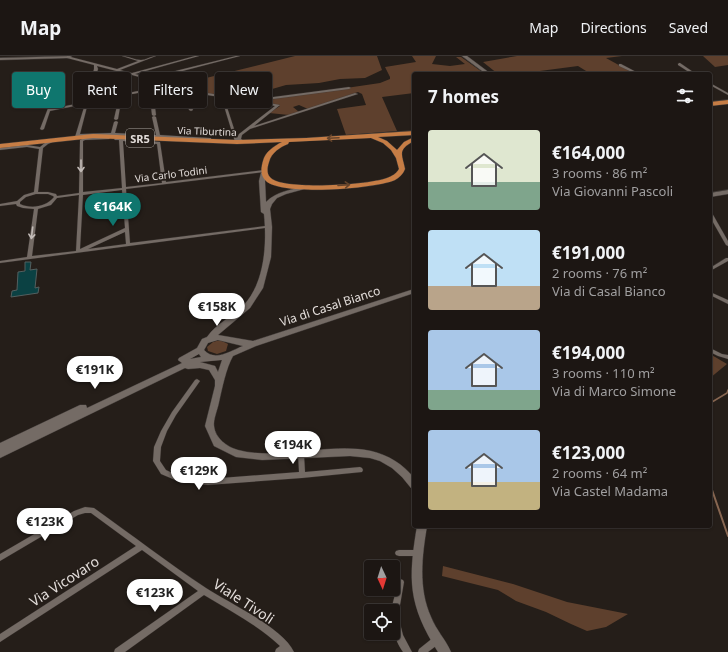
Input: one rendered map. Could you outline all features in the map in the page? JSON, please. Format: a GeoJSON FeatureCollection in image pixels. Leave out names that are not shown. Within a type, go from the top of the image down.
{"type":"FeatureCollection","features":[{"type":"Feature","properties":{"kind":"main road"},"geometry":{"type":"LineString","coordinates":[[0,60],[57,56],[69,57]]}},
{"type":"Feature","properties":{"kind":"main road"},"geometry":{"type":"LineString","coordinates":[[464,56],[486,72]]}},
{"type":"Feature","properties":{"kind":"main road"},"geometry":{"type":"LineString","coordinates":[[469,56],[490,72]]}},
{"type":"Feature","properties":{"kind":"main road"},"geometry":{"type":"LineString","coordinates":[[712,102],[728,101]]}},
{"type":"Feature","properties":{"kind":"main road","name":"Via Tiburtina"},"geometry":{"type":"LineString","coordinates":[[0,148],[21,143],[44,142],[77,136],[105,136],[204,142],[306,140],[412,133]]}},
{"type":"Feature","properties":{"kind":"main road"},"geometry":{"type":"LineString","coordinates":[[266,230],[269,227],[267,207],[270,201],[284,193],[305,188],[372,184],[386,181],[400,173],[401,165],[392,146],[372,137],[361,136]]}},
{"type":"Feature","properties":{"kind":"main road"},"geometry":{"type":"LineString","coordinates":[[0,447],[200,350],[202,344],[227,324],[250,302],[259,288],[268,260],[262,181],[265,164],[269,154],[280,145],[306,140]]}},
{"type":"Feature","properties":{"kind":"main road"},"geometry":{"type":"LineString","coordinates":[[398,156],[398,152],[403,145],[412,140]]}},
{"type":"Feature","properties":{"kind":"main road"},"geometry":{"type":"LineString","coordinates":[[204,142],[258,143],[265,146],[269,154]]}},
{"type":"Feature","properties":{"kind":"main road"},"geometry":{"type":"LineString","coordinates":[[264,172],[269,180],[278,184],[305,188]]}},
{"type":"Feature","properties":{"kind":"main road"},"geometry":{"type":"LineString","coordinates":[[712,196],[728,192]]}},
{"type":"Feature","properties":{"kind":"main road","name":"Via di Casal Bianco"},"geometry":{"type":"LineString","coordinates":[[212,358],[231,354],[253,344],[412,291]]}},
{"type":"Feature","properties":{"kind":"main road"},"geometry":{"type":"LineString","coordinates":[[227,324],[224,333],[236,347],[224,364],[220,389],[212,406],[208,428],[219,446],[229,452],[251,457],[354,451],[371,454],[399,468],[412,482]]}},
{"type":"Feature","properties":{"kind":"main road","name":"Via di Casal Bianco"},"geometry":{"type":"LineString","coordinates":[[209,339],[218,336],[241,343],[253,344]]}},
{"type":"Feature","properties":{"kind":"main road"},"geometry":{"type":"LineString","coordinates":[[200,350],[202,354],[212,358],[221,365],[223,374]]}},
{"type":"Feature","properties":{"kind":"main road"},"geometry":{"type":"LineString","coordinates":[[0,454],[197,360],[212,358]]}},
{"type":"Feature","properties":{"kind":"main road"},"geometry":{"type":"LineString","coordinates":[[184,366],[200,365],[212,368],[219,380],[220,389]]}},
{"type":"Feature","properties":{"kind":"main road"},"geometry":{"type":"LineString","coordinates":[[422,528],[416,568],[417,593],[425,618],[445,652]]}},
{"type":"Feature","properties":{"kind":"street"},"geometry":{"type":"LineString","coordinates":[[123,56],[141,61]]}},
{"type":"Feature","properties":{"kind":"street"},"geometry":{"type":"LineString","coordinates":[[118,70],[155,56]]}},
{"type":"Feature","properties":{"kind":"street"},"geometry":{"type":"LineString","coordinates":[[131,73],[198,56]]}},
{"type":"Feature","properties":{"kind":"street"},"geometry":{"type":"LineString","coordinates":[[177,72],[239,56]]}},
{"type":"Feature","properties":{"kind":"street"},"geometry":{"type":"LineString","coordinates":[[69,57],[123,72]]}},
{"type":"Feature","properties":{"kind":"street"},"geometry":{"type":"LineString","coordinates":[[95,64],[95,72]]}},
{"type":"Feature","properties":{"kind":"street"},"geometry":{"type":"LineString","coordinates":[[680,64],[691,72]]}},
{"type":"Feature","properties":{"kind":"street"},"geometry":{"type":"LineString","coordinates":[[620,65],[634,72]]}},
{"type":"Feature","properties":{"kind":"street"},"geometry":{"type":"LineString","coordinates":[[712,85],[728,94]]}},
{"type":"Feature","properties":{"kind":"street"},"geometry":{"type":"LineString","coordinates":[[272,98],[349,88]]}},
{"type":"Feature","properties":{"kind":"street"},"geometry":{"type":"LineString","coordinates":[[249,128],[356,94]]}},
{"type":"Feature","properties":{"kind":"street"},"geometry":{"type":"LineString","coordinates":[[42,130],[49,110],[73,105]]}},
{"type":"Feature","properties":{"kind":"street"},"geometry":{"type":"LineString","coordinates":[[240,141],[239,136],[268,112],[278,106],[272,105]]}},
{"type":"Feature","properties":{"kind":"street"},"geometry":{"type":"LineString","coordinates":[[85,108],[77,136],[113,134],[240,141]]}},
{"type":"Feature","properties":{"kind":"street"},"geometry":{"type":"LineString","coordinates":[[113,134],[119,108]]}},
{"type":"Feature","properties":{"kind":"street"},"geometry":{"type":"LineString","coordinates":[[153,108],[158,136]]}},
{"type":"Feature","properties":{"kind":"street"},"geometry":{"type":"LineString","coordinates":[[225,108],[240,141]]}},
{"type":"Feature","properties":{"kind":"street"},"geometry":{"type":"LineString","coordinates":[[78,252],[81,194],[81,141],[84,139],[121,139],[158,142],[164,183]]}},
{"type":"Feature","properties":{"kind":"street"},"geometry":{"type":"LineString","coordinates":[[121,139],[128,245]]}},
{"type":"Feature","properties":{"kind":"street"},"geometry":{"type":"LineString","coordinates":[[36,193],[40,148],[44,142]]}},
{"type":"Feature","properties":{"kind":"street"},"geometry":{"type":"LineString","coordinates":[[21,143],[34,144],[40,148]]}},
{"type":"Feature","properties":{"kind":"street"},"geometry":{"type":"LineString","coordinates":[[0,156],[0,148],[27,146],[40,148]]}},
{"type":"Feature","properties":{"kind":"street","name":"Via Carlo Todini"},"geometry":{"type":"LineString","coordinates":[[56,197],[264,172]]}},
{"type":"Feature","properties":{"kind":"street"},"geometry":{"type":"LineString","coordinates":[[0,205],[18,202],[25,196],[36,193],[50,193],[56,197],[50,204],[36,207],[22,207],[18,205],[18,202]]}},
{"type":"Feature","properties":{"kind":"street"},"geometry":{"type":"LineString","coordinates":[[29,258],[36,207]]}},
{"type":"Feature","properties":{"kind":"street"},"geometry":{"type":"LineString","coordinates":[[712,217],[728,245]]}},
{"type":"Feature","properties":{"kind":"street"},"geometry":{"type":"LineString","coordinates":[[78,252],[127,229]]}},
{"type":"Feature","properties":{"kind":"street"},"geometry":{"type":"LineString","coordinates":[[0,262],[128,245],[266,230]]}},
{"type":"Feature","properties":{"kind":"street"},"geometry":{"type":"LineString","coordinates":[[712,269],[728,259]]}},
{"type":"Feature","properties":{"kind":"street"},"geometry":{"type":"LineString","coordinates":[[712,294],[728,302]]}},
{"type":"Feature","properties":{"kind":"street"},"geometry":{"type":"LineString","coordinates":[[712,351],[728,357]]}},
{"type":"Feature","properties":{"kind":"street"},"geometry":{"type":"LineString","coordinates":[[197,382],[168,424],[158,443],[156,459],[159,466],[165,473],[177,479],[200,482],[360,470]]}},
{"type":"Feature","properties":{"kind":"street"},"geometry":{"type":"LineString","coordinates":[[301,454],[302,475]]}},
{"type":"Feature","properties":{"kind":"street","name":"Viale Tivoli"},"geometry":{"type":"LineString","coordinates":[[0,558],[82,510],[92,510],[204,591],[241,613],[288,649]]}},
{"type":"Feature","properties":{"kind":"street","name":"Via Vicovaro"},"geometry":{"type":"LineString","coordinates":[[0,638],[142,546]]}},
{"type":"Feature","properties":{"kind":"street"},"geometry":{"type":"LineString","coordinates":[[399,553],[418,554]]}},
{"type":"Feature","properties":{"kind":"street"},"geometry":{"type":"LineString","coordinates":[[118,652],[204,591]]}},
{"type":"Feature","properties":{"kind":"street"},"geometry":{"type":"LineString","coordinates":[[398,596],[396,606],[396,628],[402,644],[408,652]]}},
{"type":"Feature","properties":{"kind":"street"},"geometry":{"type":"LineString","coordinates":[[422,652],[438,640]]}},
{"type":"Feature","properties":{"kind":"street"},"geometry":{"type":"LineString","coordinates":[[279,652],[288,649]]}},
{"type":"Feature","properties":{"kind":"shaded area"},"geometry":{"type":"Polygon","coordinates":[[[295,56],[377,56],[382,70],[365,78],[340,79],[319,83],[286,85],[272,89],[272,72],[230,72],[295,56]]]}},
{"type":"Feature","properties":{"kind":"shaded area"},"geometry":{"type":"Polygon","coordinates":[[[412,56],[436,56],[432,64],[450,66],[465,64],[456,57],[461,57],[482,72],[412,72],[412,93],[382,97],[397,131],[346,135],[337,109],[366,105],[362,94],[358,92],[308,109],[299,105],[293,107],[299,112],[289,115],[269,113],[280,106],[272,104],[272,99],[380,83],[390,79],[385,67],[416,62],[412,56]]]}},
{"type":"Feature","properties":{"kind":"shaded area"},"geometry":{"type":"Polygon","coordinates":[[[517,56],[622,56],[606,58],[631,72],[588,72],[578,66],[532,72],[496,72],[483,62],[517,56]]]}},
{"type":"Feature","properties":{"kind":"shaded area"},"geometry":{"type":"Polygon","coordinates":[[[703,56],[728,56],[728,65],[715,67],[703,56]]]}},
{"type":"Feature","properties":{"kind":"shaded area"},"geometry":{"type":"Polygon","coordinates":[[[215,76],[215,96],[207,94],[207,78],[215,76]]]}},
{"type":"Feature","properties":{"kind":"shaded area"},"geometry":{"type":"Polygon","coordinates":[[[220,340],[228,344],[226,351],[217,354],[208,351],[207,347],[213,342],[220,340]]]}},
{"type":"Feature","properties":{"kind":"shaded area"},"geometry":{"type":"Polygon","coordinates":[[[712,355],[727,364],[712,376],[712,355]]]}},
{"type":"Feature","properties":{"kind":"shaded area"},"geometry":{"type":"Polygon","coordinates":[[[443,566],[513,584],[567,602],[628,614],[606,627],[587,631],[546,612],[516,601],[498,590],[442,576],[443,566]]]}},
{"type":"Feature","properties":{"kind":"building"},"geometry":{"type":"Polygon","coordinates":[[[25,262],[31,262],[30,270],[37,269],[35,288],[39,287],[38,293],[11,297],[12,291],[17,290],[18,272],[25,271],[25,262]]]}},
{"type":"Feature","properties":{"kind":"waterway"},"geometry":{"type":"LineString","coordinates":[[712,402],[727,393],[728,390]]}},
{"type":"Feature","properties":{"kind":"waterway"},"geometry":{"type":"LineString","coordinates":[[712,490],[728,536]]}}]}
